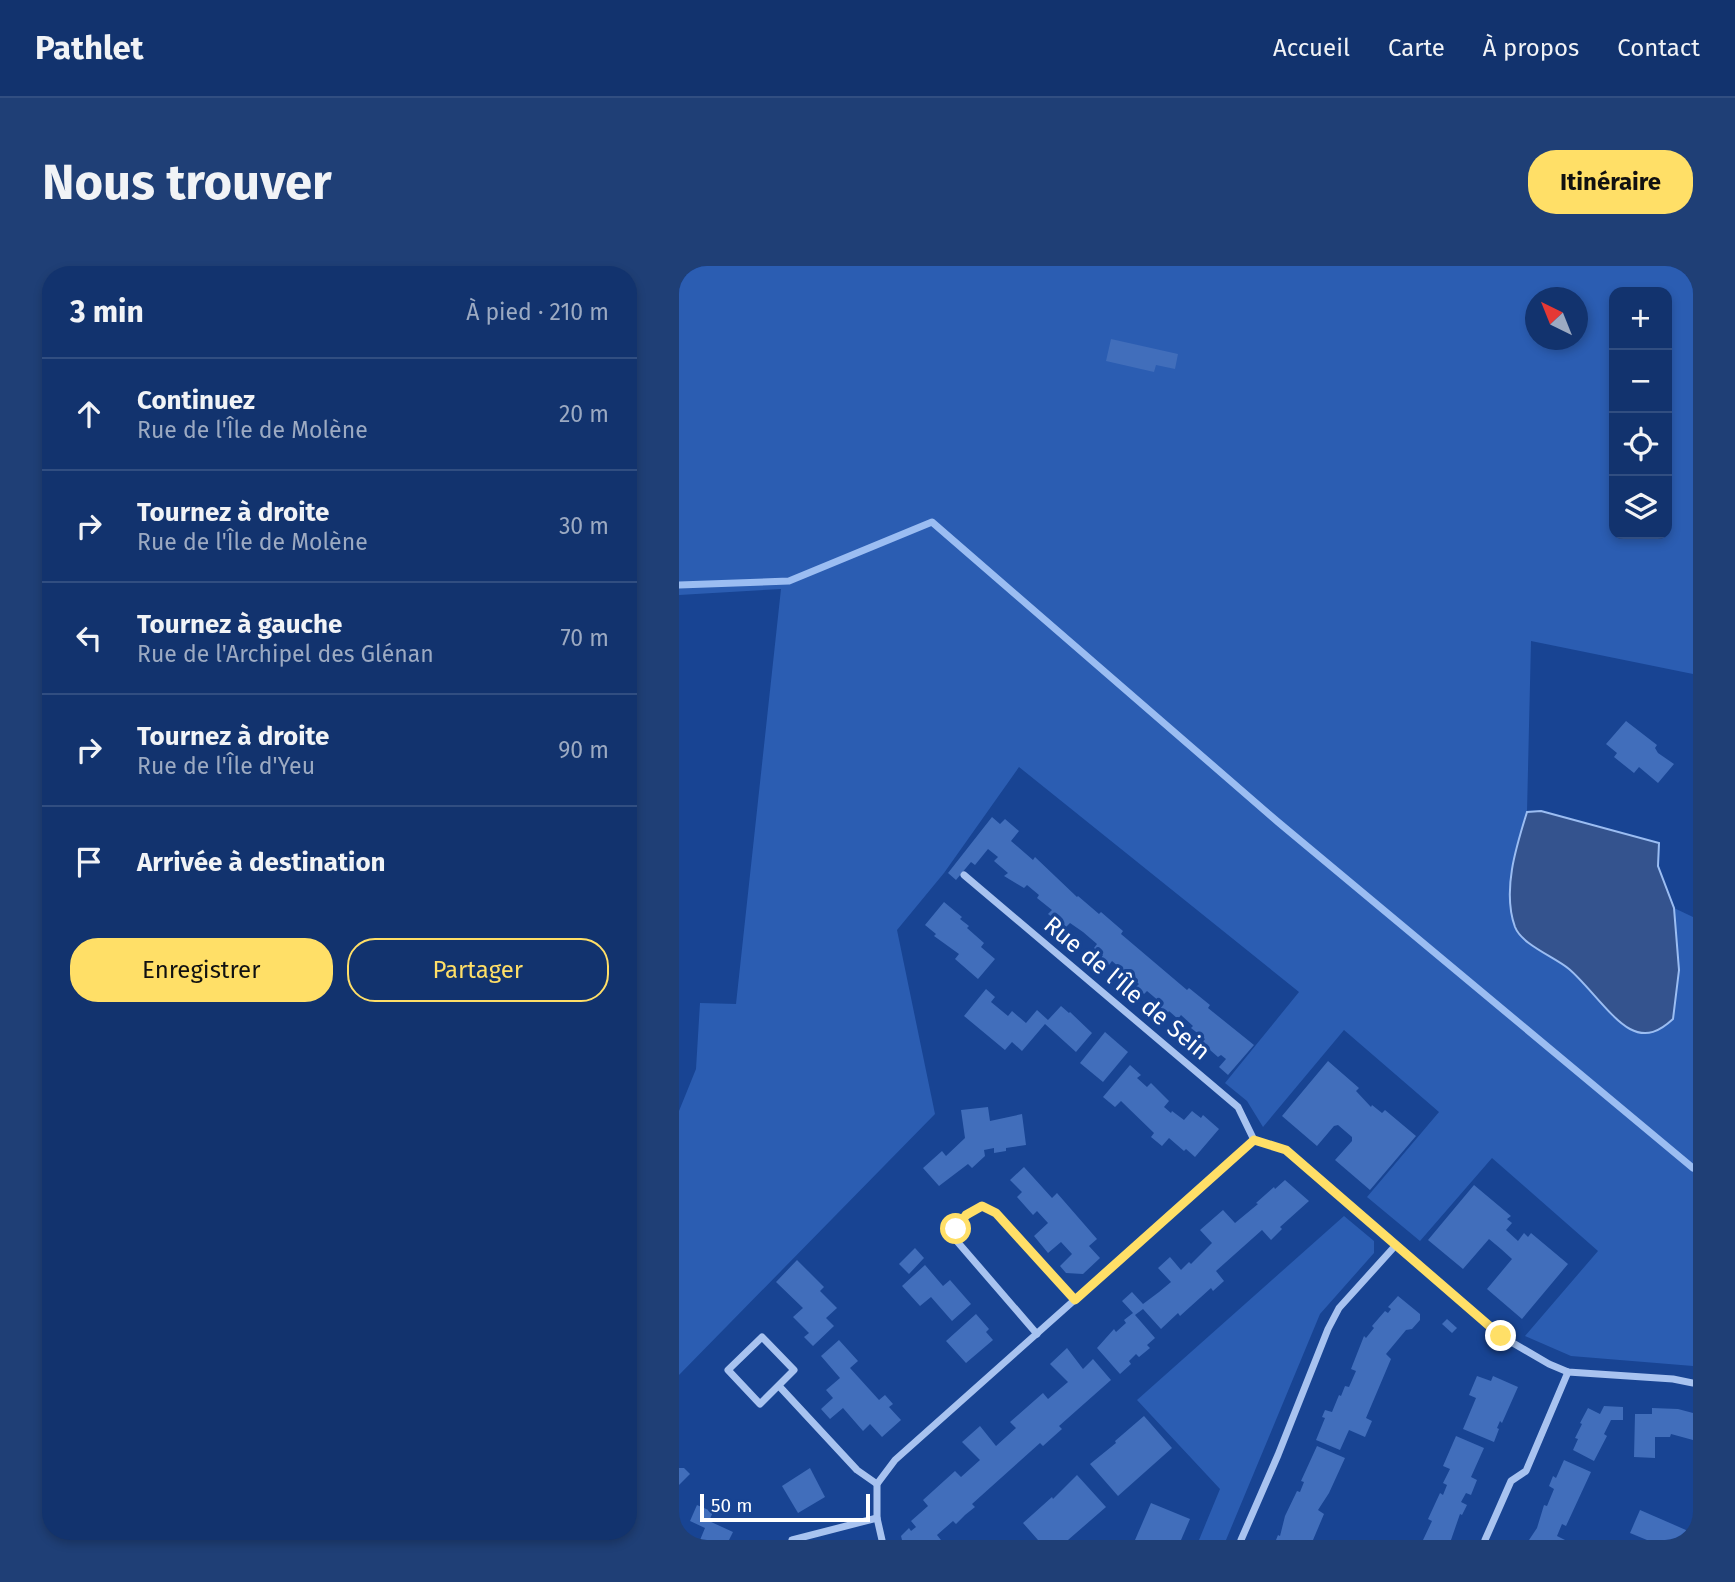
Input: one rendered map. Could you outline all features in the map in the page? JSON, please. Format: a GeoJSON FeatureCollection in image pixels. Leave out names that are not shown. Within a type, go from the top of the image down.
{"type":"FeatureCollection","features":[{"type":"Feature","properties":{"kind":"street","name":"Rue de l'Île de Sein"},"geometry":{"type":"LineString","coordinates":[[964,875],[1238,1107],[1254,1140]]}},
{"type":"Feature","properties":{"kind":"street"},"geometry":{"type":"LineString","coordinates":[[882,1540],[877,1518],[877,1484],[895,1460],[1254,1140],[1286,1150],[1501,1336],[1549,1364],[1568,1372],[1673,1379],[1693,1384]]}},
{"type":"Feature","properties":{"kind":"street"},"geometry":{"type":"LineString","coordinates":[[1037,1334],[955,1239],[956,1229],[966,1215],[982,1206],[996,1213],[1075,1300]]}},
{"type":"Feature","properties":{"kind":"street"},"geometry":{"type":"LineString","coordinates":[[1241,1540],[1339,1308],[1395,1246]]}},
{"type":"Feature","properties":{"kind":"street"},"geometry":{"type":"LineString","coordinates":[[762,1337],[795,1370],[779,1386],[760,1404],[728,1370],[762,1337]]}},
{"type":"Feature","properties":{"kind":"street"},"geometry":{"type":"LineString","coordinates":[[1485,1540],[1511,1481],[1527,1471],[1568,1372]]}},
{"type":"Feature","properties":{"kind":"street"},"geometry":{"type":"LineString","coordinates":[[779,1386],[857,1470],[877,1484]]}},
{"type":"Feature","properties":{"kind":"street"},"geometry":{"type":"LineString","coordinates":[[792,1540],[877,1518]]}},
{"type":"Feature","properties":{"kind":"shaded area"},"geometry":{"type":"Polygon","coordinates":[[[679,266],[1693,266],[1693,674],[1531,641],[1527,812],[1517,845],[1535,948],[1569,968],[1610,1010],[1679,970],[1674,908],[1693,917],[1693,1366],[1571,1356],[1525,1336],[1598,1251],[1492,1158],[1420,1241],[1367,1197],[1439,1112],[1344,1030],[1263,1127],[1247,1101],[1225,1083],[1299,992],[1019,767],[944,873],[897,930],[935,1114],[679,1375],[679,1111],[696,1069],[700,1003],[736,1004],[781,589],[679,595],[679,266]]]}},
{"type":"Feature","properties":{"kind":"shaded area"},"geometry":{"type":"Polygon","coordinates":[[[1541,811],[1659,843],[1658,866],[1674,908],[1679,970],[1673,1019],[1658,1030],[1636,1032],[1623,1024],[1569,969],[1531,945],[1515,927],[1511,913],[1510,884],[1515,854],[1527,812],[1541,811]]]}},
{"type":"Feature","properties":{"kind":"shaded area"},"geometry":{"type":"Polygon","coordinates":[[[1344,1216],[1374,1241],[1374,1253],[1320,1314],[1226,1540],[1199,1540],[1220,1489],[1137,1400],[1344,1216]]]}},
{"type":"Feature","properties":{"kind":"building"},"geometry":{"type":"Polygon","coordinates":[[[1111,339],[1178,354],[1175,369],[1156,365],[1154,372],[1106,361],[1111,339]]]}},
{"type":"Feature","properties":{"kind":"building"},"geometry":{"type":"Polygon","coordinates":[[[1626,721],[1657,745],[1655,748],[1658,753],[1674,764],[1658,783],[1639,767],[1634,773],[1614,757],[1617,753],[1606,744],[1626,721]]]}},
{"type":"Feature","properties":{"kind":"building"},"geometry":{"type":"Polygon","coordinates":[[[992,817],[1000,824],[1005,819],[1019,831],[1011,841],[1033,860],[1035,857],[1077,897],[1099,914],[1101,912],[1123,931],[1121,934],[1187,990],[1189,988],[1210,1005],[1208,1008],[1254,1045],[1228,1075],[1219,1067],[1226,1059],[1221,1055],[1218,1057],[1202,1043],[1205,1039],[1191,1028],[1193,1026],[1181,1015],[1178,1019],[1169,1011],[1167,1014],[1158,1006],[1160,1002],[1147,991],[1144,994],[1136,987],[1139,984],[1112,961],[1109,965],[1101,958],[1103,955],[1094,948],[1097,944],[1083,932],[1070,923],[1066,927],[1048,914],[1052,910],[1037,898],[1039,895],[1027,885],[1024,888],[1004,876],[1008,873],[994,861],[998,857],[988,849],[975,865],[971,862],[956,880],[948,873],[992,817]]]}},
{"type":"Feature","properties":{"kind":"building"},"geometry":{"type":"Polygon","coordinates":[[[944,902],[962,917],[960,919],[969,926],[967,928],[984,943],[981,947],[995,959],[978,979],[955,959],[959,954],[934,936],[936,934],[925,925],[944,902]]]}},
{"type":"Feature","properties":{"kind":"building"},"geometry":{"type":"Polygon","coordinates":[[[986,989],[995,997],[991,1002],[1008,1016],[1012,1011],[1026,1023],[1037,1010],[1048,1020],[1061,1006],[1092,1033],[1076,1052],[1045,1024],[1022,1051],[1012,1042],[1005,1050],[964,1016],[986,989]]]}},
{"type":"Feature","properties":{"kind":"building"},"geometry":{"type":"Polygon","coordinates":[[[1105,1032],[1128,1052],[1103,1082],[1080,1063],[1105,1032]]]}},
{"type":"Feature","properties":{"kind":"building"},"geometry":{"type":"Polygon","coordinates":[[[1328,1061],[1359,1088],[1356,1091],[1371,1107],[1372,1105],[1382,1113],[1385,1110],[1416,1136],[1370,1190],[1335,1160],[1352,1141],[1352,1137],[1338,1125],[1334,1126],[1317,1146],[1282,1116],[1328,1061]]]}},
{"type":"Feature","properties":{"kind":"building"},"geometry":{"type":"Polygon","coordinates":[[[1130,1065],[1141,1075],[1137,1078],[1147,1087],[1151,1083],[1169,1101],[1164,1107],[1171,1113],[1172,1111],[1184,1120],[1192,1111],[1201,1118],[1203,1115],[1219,1129],[1195,1157],[1169,1138],[1162,1146],[1151,1137],[1154,1133],[1121,1101],[1115,1107],[1103,1097],[1130,1065]]]}},
{"type":"Feature","properties":{"kind":"building"},"geometry":{"type":"Polygon","coordinates":[[[988,1107],[990,1121],[1022,1114],[1026,1145],[994,1153],[994,1148],[984,1150],[985,1156],[972,1168],[968,1164],[939,1186],[923,1168],[942,1151],[946,1156],[965,1138],[961,1110],[988,1107]]]}},
{"type":"Feature","properties":{"kind":"building"},"geometry":{"type":"Polygon","coordinates":[[[1024,1167],[1052,1198],[1057,1193],[1097,1239],[1089,1246],[1100,1258],[1083,1274],[1066,1273],[1060,1266],[1072,1254],[1061,1242],[1048,1253],[1034,1236],[1048,1223],[1037,1211],[1033,1215],[1017,1197],[1022,1192],[1010,1180],[1024,1167]]]}},
{"type":"Feature","properties":{"kind":"building"},"geometry":{"type":"Polygon","coordinates":[[[1285,1180],[1309,1201],[1280,1227],[1282,1229],[1271,1240],[1262,1230],[1216,1271],[1224,1281],[1213,1291],[1211,1288],[1180,1316],[1178,1313],[1161,1329],[1143,1309],[1135,1315],[1155,1338],[1147,1345],[1150,1348],[1139,1357],[1136,1354],[1129,1361],[1131,1364],[1120,1374],[1097,1348],[1114,1329],[1116,1332],[1126,1323],[1124,1320],[1133,1313],[1122,1301],[1132,1292],[1143,1304],[1171,1282],[1158,1268],[1170,1257],[1181,1270],[1212,1243],[1200,1230],[1223,1210],[1235,1223],[1285,1180]]]}},
{"type":"Feature","properties":{"kind":"building"},"geometry":{"type":"Polygon","coordinates":[[[1474,1185],[1511,1216],[1507,1219],[1512,1223],[1506,1230],[1518,1241],[1524,1233],[1528,1237],[1531,1233],[1568,1264],[1522,1319],[1487,1289],[1512,1259],[1501,1249],[1489,1239],[1463,1269],[1428,1240],[1474,1185]]]}},
{"type":"Feature","properties":{"kind":"building"},"geometry":{"type":"Polygon","coordinates":[[[915,1248],[924,1258],[909,1274],[899,1264],[915,1248]]]}},
{"type":"Feature","properties":{"kind":"building"},"geometry":{"type":"Polygon","coordinates":[[[797,1260],[824,1287],[820,1291],[837,1308],[826,1318],[834,1326],[813,1346],[804,1337],[809,1333],[793,1317],[803,1308],[776,1282],[797,1260]]]}},
{"type":"Feature","properties":{"kind":"building"},"geometry":{"type":"Polygon","coordinates":[[[925,1265],[943,1286],[950,1280],[971,1304],[952,1321],[931,1297],[920,1306],[902,1286],[925,1265]]]}},
{"type":"Feature","properties":{"kind":"building"},"geometry":{"type":"Polygon","coordinates":[[[1398,1296],[1420,1314],[1420,1320],[1412,1329],[1406,1330],[1386,1354],[1391,1359],[1366,1418],[1372,1421],[1365,1437],[1349,1430],[1340,1450],[1316,1440],[1325,1418],[1322,1417],[1325,1410],[1332,1412],[1345,1386],[1349,1387],[1356,1371],[1351,1369],[1364,1336],[1366,1338],[1385,1311],[1388,1313],[1391,1309],[1388,1307],[1398,1296]]]}},
{"type":"Feature","properties":{"kind":"building"},"geometry":{"type":"Polygon","coordinates":[[[976,1314],[989,1329],[986,1332],[993,1340],[966,1363],[946,1341],[976,1314]]]}},
{"type":"Feature","properties":{"kind":"building"},"geometry":{"type":"Polygon","coordinates":[[[1447,1319],[1457,1328],[1452,1333],[1442,1324],[1447,1319]]]}},
{"type":"Feature","properties":{"kind":"building"},"geometry":{"type":"Polygon","coordinates":[[[839,1340],[858,1361],[850,1368],[879,1400],[885,1395],[893,1404],[889,1407],[901,1420],[882,1437],[870,1424],[863,1431],[843,1408],[830,1419],[821,1409],[833,1398],[826,1390],[840,1378],[821,1356],[839,1340]]]}},
{"type":"Feature","properties":{"kind":"building"},"geometry":{"type":"Polygon","coordinates":[[[1067,1348],[1083,1369],[1093,1359],[1111,1380],[1059,1426],[1062,1429],[1043,1446],[1040,1443],[972,1504],[975,1507],[956,1524],[953,1521],[937,1535],[941,1540],[902,1540],[901,1536],[909,1528],[911,1531],[916,1527],[911,1521],[928,1506],[923,1500],[955,1471],[961,1477],[980,1460],[962,1442],[980,1426],[996,1446],[1016,1428],[1010,1422],[1043,1393],[1048,1399],[1068,1382],[1050,1364],[1067,1348]]]}},
{"type":"Feature","properties":{"kind":"building"},"geometry":{"type":"Polygon","coordinates":[[[1477,1376],[1491,1381],[1493,1376],[1518,1387],[1502,1423],[1500,1421],[1494,1442],[1463,1429],[1476,1398],[1469,1395],[1477,1376]]]}},
{"type":"Feature","properties":{"kind":"building"},"geometry":{"type":"Polygon","coordinates":[[[1604,1406],[1623,1407],[1623,1420],[1611,1420],[1604,1434],[1607,1436],[1594,1461],[1573,1450],[1578,1439],[1575,1438],[1588,1408],[1600,1414],[1604,1406]]]}},
{"type":"Feature","properties":{"kind":"building"},"geometry":{"type":"Polygon","coordinates":[[[1652,1408],[1678,1409],[1693,1413],[1693,1440],[1671,1434],[1670,1437],[1655,1437],[1655,1458],[1634,1457],[1635,1414],[1652,1414],[1652,1408]]]}},
{"type":"Feature","properties":{"kind":"building"},"geometry":{"type":"Polygon","coordinates":[[[1144,1416],[1172,1448],[1118,1496],[1090,1464],[1144,1416]]]}},
{"type":"Feature","properties":{"kind":"building"},"geometry":{"type":"Polygon","coordinates":[[[1456,1436],[1484,1448],[1471,1477],[1477,1480],[1471,1495],[1466,1493],[1461,1502],[1467,1505],[1462,1515],[1460,1514],[1451,1540],[1423,1540],[1432,1521],[1428,1519],[1440,1493],[1443,1495],[1447,1485],[1443,1483],[1450,1469],[1443,1466],[1456,1436]]]}},
{"type":"Feature","properties":{"kind":"building"},"geometry":{"type":"Polygon","coordinates":[[[1317,1446],[1345,1458],[1318,1510],[1324,1514],[1313,1540],[1276,1540],[1278,1535],[1280,1536],[1285,1516],[1297,1491],[1300,1492],[1304,1482],[1301,1481],[1317,1446]]]}},
{"type":"Feature","properties":{"kind":"building"},"geometry":{"type":"Polygon","coordinates":[[[1564,1460],[1591,1472],[1566,1526],[1562,1524],[1557,1536],[1565,1540],[1529,1540],[1554,1489],[1549,1486],[1553,1476],[1556,1478],[1564,1460]]]}},
{"type":"Feature","properties":{"kind":"building"},"geometry":{"type":"Polygon","coordinates":[[[679,1468],[684,1468],[690,1474],[679,1485],[679,1468]]]}},
{"type":"Feature","properties":{"kind":"building"},"geometry":{"type":"Polygon","coordinates":[[[810,1468],[825,1497],[798,1513],[782,1486],[810,1468]]]}},
{"type":"Feature","properties":{"kind":"building"},"geometry":{"type":"Polygon","coordinates":[[[1077,1475],[1106,1507],[1068,1540],[1038,1540],[1023,1523],[1077,1475]]]}},
{"type":"Feature","properties":{"kind":"building"},"geometry":{"type":"Polygon","coordinates":[[[1151,1503],[1190,1519],[1181,1540],[1135,1540],[1151,1503]]]}},
{"type":"Feature","properties":{"kind":"building"},"geometry":{"type":"Polygon","coordinates":[[[697,1505],[713,1512],[709,1521],[733,1532],[729,1540],[700,1540],[705,1528],[690,1521],[697,1505]]]}},
{"type":"Feature","properties":{"kind":"building"},"geometry":{"type":"Polygon","coordinates":[[[1640,1510],[1693,1533],[1693,1540],[1647,1540],[1630,1533],[1640,1510]]]}},
{"type":"Feature","properties":{"kind":"waterway"},"geometry":{"type":"LineString","coordinates":[[679,585],[789,581],[932,522],[1278,822],[1693,1168]]}},
{"type":"Feature","properties":{"kind":"route"},"geometry":{"type":"LineString","coordinates":[[956,1229],[966,1215],[982,1206],[996,1213],[1075,1300],[1254,1140],[1286,1150],[1501,1336]]}}]}
